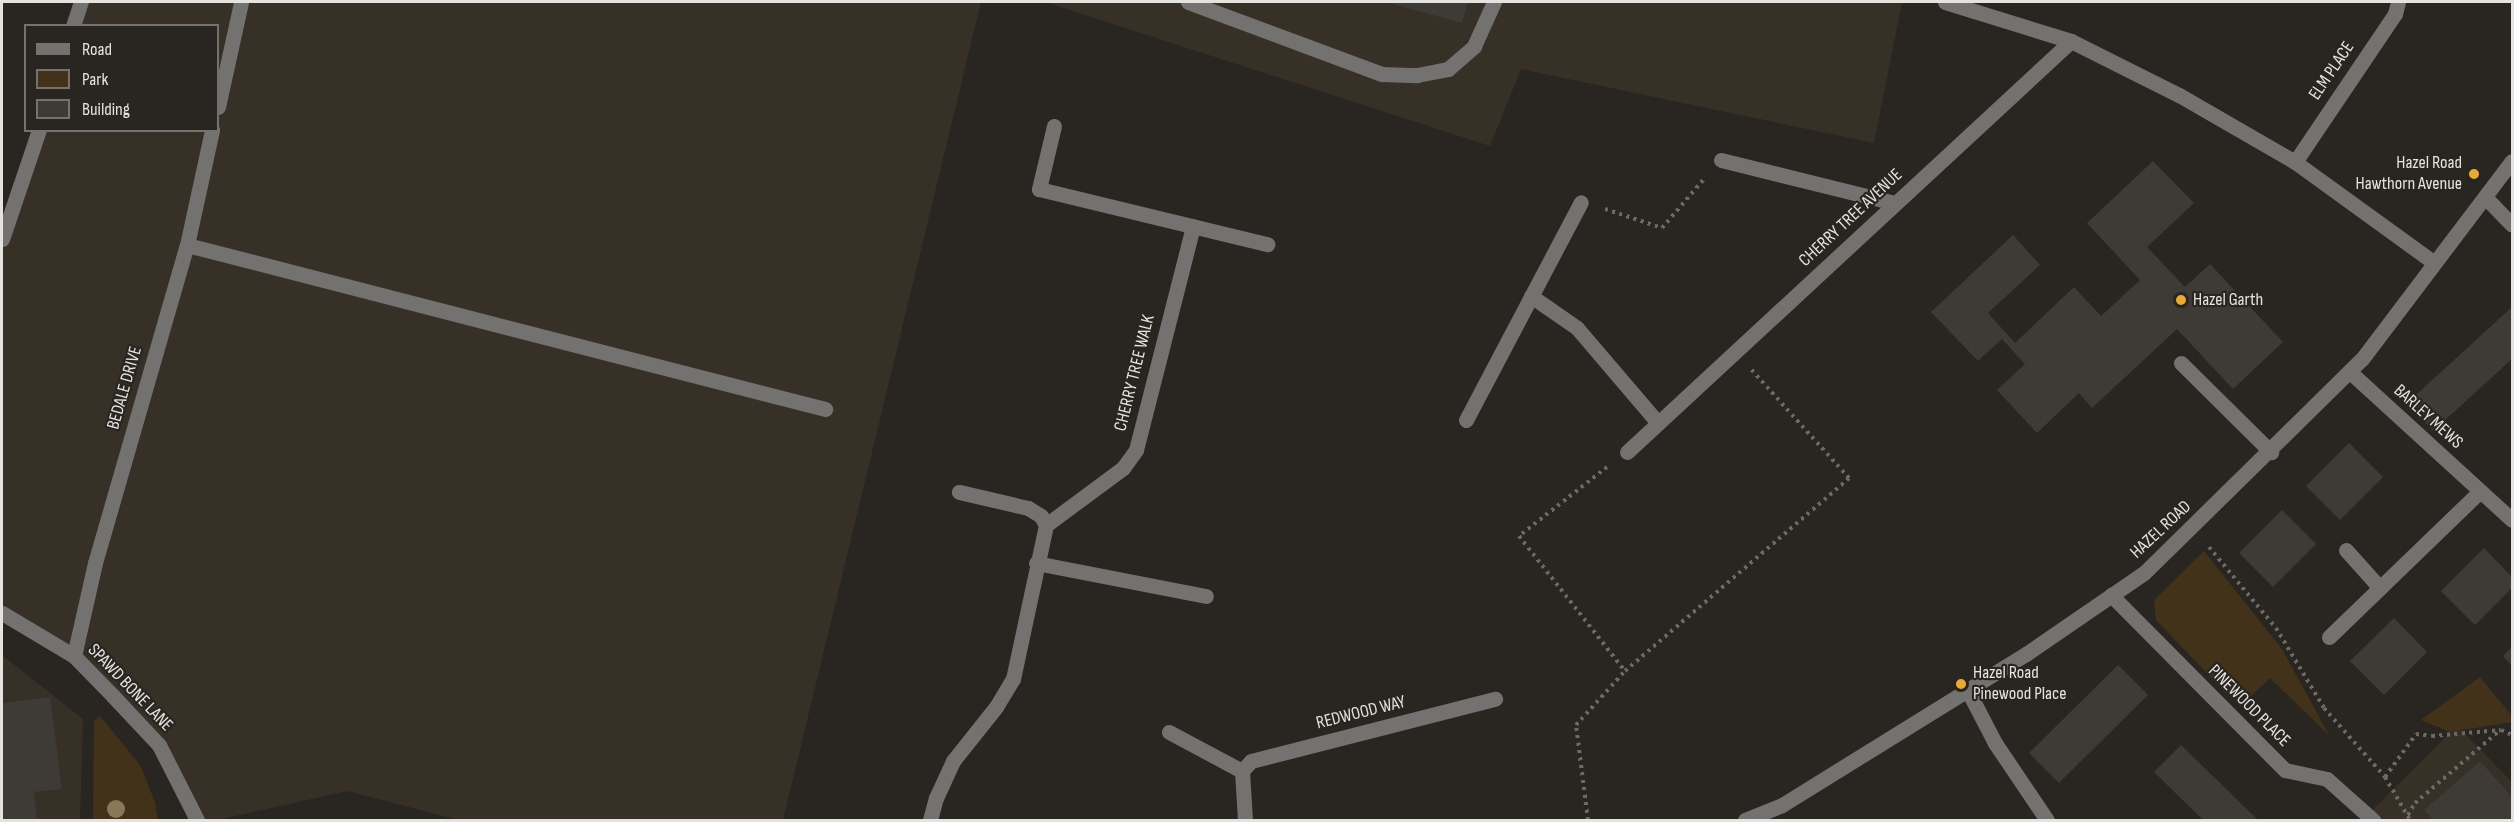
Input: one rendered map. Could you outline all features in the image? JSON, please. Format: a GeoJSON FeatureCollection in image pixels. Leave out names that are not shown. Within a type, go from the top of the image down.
{"type":"FeatureCollection","features":[{"type":"Feature","properties":{"kind":"street"},"geometry":{"type":"LineString","coordinates":[[74,24],[81,2]]}},
{"type":"Feature","properties":{"kind":"street"},"geometry":{"type":"LineString","coordinates":[[219,102],[241,2]]}},
{"type":"Feature","properties":{"kind":"street"},"geometry":{"type":"LineString","coordinates":[[1188,2],[1382,74],[1417,75],[1448,69],[1474,46],[1494,2]]}},
{"type":"Feature","properties":{"kind":"street"},"geometry":{"type":"LineString","coordinates":[[1945,2],[2071,41],[2179,94],[2295,162],[2433,262]]}},
{"type":"Feature","properties":{"kind":"street","name":"ELM PLACE"},"geometry":{"type":"LineString","coordinates":[[2295,162],[2395,14],[2398,2]]}},
{"type":"Feature","properties":{"kind":"street","name":"CHERRY TREE AVENUE"},"geometry":{"type":"LineString","coordinates":[[1627,452],[2071,41]]}},
{"type":"Feature","properties":{"kind":"street"},"geometry":{"type":"LineString","coordinates":[[1054,126],[1039,189],[1266,244]]}},
{"type":"Feature","properties":{"kind":"street"},"geometry":{"type":"LineString","coordinates":[[2,239],[38,132]]}},
{"type":"Feature","properties":{"kind":"street","name":"BEDALE DRIVE"},"geometry":{"type":"LineString","coordinates":[[74,657],[95,563],[187,245],[212,132]]}},
{"type":"Feature","properties":{"kind":"street"},"geometry":{"type":"LineString","coordinates":[[1721,160],[1895,203]]}},
{"type":"Feature","properties":{"kind":"street","name":"HAZEL ROAD"},"geometry":{"type":"LineString","coordinates":[[1745,820],[1782,805],[1967,689],[2144,573],[2271,452],[2350,372],[2433,262],[2486,198],[2512,161]]}},
{"type":"Feature","properties":{"kind":"street"},"geometry":{"type":"LineString","coordinates":[[2486,198],[2512,225]]}},
{"type":"Feature","properties":{"kind":"street"},"geometry":{"type":"LineString","coordinates":[[1466,420],[1581,202]]}},
{"type":"Feature","properties":{"kind":"street","name":"CHERRY TREE WALK"},"geometry":{"type":"LineString","coordinates":[[1046,525],[1108,480],[1136,450],[1193,226]]}},
{"type":"Feature","properties":{"kind":"street"},"geometry":{"type":"LineString","coordinates":[[187,245],[825,409]]}},
{"type":"Feature","properties":{"kind":"street"},"geometry":{"type":"LineString","coordinates":[[1531,296],[1577,328],[1658,423]]}},
{"type":"Feature","properties":{"kind":"street"},"geometry":{"type":"LineString","coordinates":[[2181,363],[2271,452]]}},
{"type":"Feature","properties":{"kind":"street","name":"BARLEY MEWS"},"geometry":{"type":"LineString","coordinates":[[2350,372],[2512,520]]}},
{"type":"Feature","properties":{"kind":"street"},"geometry":{"type":"LineString","coordinates":[[2330,636],[2480,490]]}},
{"type":"Feature","properties":{"kind":"street"},"geometry":{"type":"LineString","coordinates":[[930,820],[936,798],[953,761],[996,707],[1013,679],[1036,563],[1046,525],[1041,516],[1028,508],[959,492]]}},
{"type":"Feature","properties":{"kind":"street"},"geometry":{"type":"LineString","coordinates":[[2346,550],[2380,588]]}},
{"type":"Feature","properties":{"kind":"street"},"geometry":{"type":"LineString","coordinates":[[1036,563],[1206,596]]}},
{"type":"Feature","properties":{"kind":"street","name":"PINEWOOD PLACE"},"geometry":{"type":"LineString","coordinates":[[2111,596],[2285,770],[2327,779],[2373,820]]}},
{"type":"Feature","properties":{"kind":"street","name":"SPAWD BONE LANE"},"geometry":{"type":"LineString","coordinates":[[2,613],[74,657],[159,745],[197,820]]}},
{"type":"Feature","properties":{"kind":"street"},"geometry":{"type":"LineString","coordinates":[[1967,689],[1995,743],[2047,820]]}},
{"type":"Feature","properties":{"kind":"street","name":"REDWOOD WAY"},"geometry":{"type":"LineString","coordinates":[[1242,771],[1251,761],[1495,699]]}},
{"type":"Feature","properties":{"kind":"street"},"geometry":{"type":"LineString","coordinates":[[1169,732],[1242,771],[1245,820]]}},
{"type":"Feature","properties":{"kind":"path"},"geometry":{"type":"LineString","coordinates":[[1581,202],[1662,228],[1721,160]]}},
{"type":"Feature","properties":{"kind":"path"},"geometry":{"type":"LineString","coordinates":[[1588,820],[1576,725],[1625,671],[1850,478],[1736,352]]}},
{"type":"Feature","properties":{"kind":"path"},"geometry":{"type":"LineString","coordinates":[[1625,671],[1520,536],[1627,452]]}},
{"type":"Feature","properties":{"kind":"path"},"geometry":{"type":"LineString","coordinates":[[2193,527],[2276,628],[2324,708],[2385,777],[2410,820]]}},
{"type":"Feature","properties":{"kind":"path"},"geometry":{"type":"LineString","coordinates":[[2385,777],[2416,734],[2432,736],[2501,729],[2512,735]]}},
{"type":"Feature","properties":{"kind":"path"},"geometry":{"type":"LineString","coordinates":[[2407,815],[2415,803],[2501,729]]}},
{"type":"Feature","properties":{"kind":"shaded area"},"geometry":{"type":"Polygon","coordinates":[[[81,2],[981,2],[783,820],[459,820],[347,791],[217,820],[197,820],[159,745],[74,656],[2,613],[2,239],[39,132],[219,132],[219,24],[73,24],[81,2]]]}},
{"type":"Feature","properties":{"kind":"shaded area"},"geometry":{"type":"Polygon","coordinates":[[[1045,2],[1902,2],[1874,143],[1521,69],[1490,146],[1045,2]]]}},
{"type":"Feature","properties":{"kind":"shaded area"},"geometry":{"type":"Polygon","coordinates":[[[2,655],[83,719],[80,820],[2,820],[2,655]]]}},
{"type":"Feature","properties":{"kind":"shaded area"},"geometry":{"type":"Polygon","coordinates":[[[2457,726],[2512,782],[2512,820],[2362,820],[2457,726]]]}},
{"type":"Feature","properties":{"kind":"green space"},"geometry":{"type":"Polygon","coordinates":[[[2204,551],[2282,649],[2329,735],[2270,678],[2247,700],[2232,699],[2156,620],[2154,600],[2204,551]]]}},
{"type":"Feature","properties":{"kind":"green space"},"geometry":{"type":"Polygon","coordinates":[[[2480,677],[2512,716],[2512,722],[2450,732],[2421,720],[2480,677]]]}},
{"type":"Feature","properties":{"kind":"green space"},"geometry":{"type":"Polygon","coordinates":[[[100,716],[140,765],[155,802],[158,820],[93,820],[94,721],[100,716]]]}},
{"type":"Feature","properties":{"kind":"building"},"geometry":{"type":"Polygon","coordinates":[[[1385,2],[1468,2],[1462,23],[1385,2]]]}},
{"type":"Feature","properties":{"kind":"building","name":"Hazel Garth"},"geometry":{"type":"Polygon","coordinates":[[[2153,161],[2194,203],[2147,247],[2185,287],[2210,264],[2283,342],[2233,389],[2177,329],[2092,408],[2079,393],[2037,433],[1997,390],[2025,364],[2002,339],[1978,361],[1931,312],[2013,235],[2040,265],[1988,313],[2015,343],[2074,287],[2101,316],[2140,280],[2087,223],[2153,161]]]}},
{"type":"Feature","properties":{"kind":"building"},"geometry":{"type":"Polygon","coordinates":[[[2512,307],[2512,359],[2433,431],[2407,403],[2512,307]]]}},
{"type":"Feature","properties":{"kind":"building"},"geometry":{"type":"Polygon","coordinates":[[[2349,443],[2383,477],[2340,520],[2306,486],[2349,443]]]}},
{"type":"Feature","properties":{"kind":"building"},"geometry":{"type":"Polygon","coordinates":[[[2282,510],[2316,544],[2273,587],[2239,553],[2282,510]]]}},
{"type":"Feature","properties":{"kind":"building"},"geometry":{"type":"Polygon","coordinates":[[[2484,548],[2512,577],[2512,588],[2475,625],[2441,591],[2484,548]]]}},
{"type":"Feature","properties":{"kind":"building"},"geometry":{"type":"Polygon","coordinates":[[[2394,618],[2427,652],[2384,695],[2350,661],[2394,618]]]}},
{"type":"Feature","properties":{"kind":"building"},"geometry":{"type":"Polygon","coordinates":[[[2512,647],[2512,666],[2503,656],[2512,647]]]}},
{"type":"Feature","properties":{"kind":"building"},"geometry":{"type":"Polygon","coordinates":[[[2118,665],[2148,695],[2059,783],[2029,753],[2118,665]]]}},
{"type":"Feature","properties":{"kind":"building"},"geometry":{"type":"Polygon","coordinates":[[[50,697],[62,789],[34,792],[37,820],[2,820],[2,703],[50,697]]]}},
{"type":"Feature","properties":{"kind":"building"},"geometry":{"type":"Polygon","coordinates":[[[2181,745],[2258,820],[2203,820],[2154,772],[2181,745]]]}},
{"type":"Feature","properties":{"kind":"building"},"geometry":{"type":"Polygon","coordinates":[[[2480,761],[2512,797],[2512,820],[2433,820],[2424,810],[2480,761]]]}},
{"type":"Feature","properties":{"kind":"place","name":"Hazel Road Hawthorn Avenue"},"geometry":{"type":"Point","coordinates":[2474,174]}},
{"type":"Feature","properties":{"kind":"place","name":"Hazel Garth"},"geometry":{"type":"Point","coordinates":[2181,300]}},
{"type":"Feature","properties":{"kind":"place","name":"Hazel Road Pinewood Place"},"geometry":{"type":"Point","coordinates":[1961,684]}}]}
